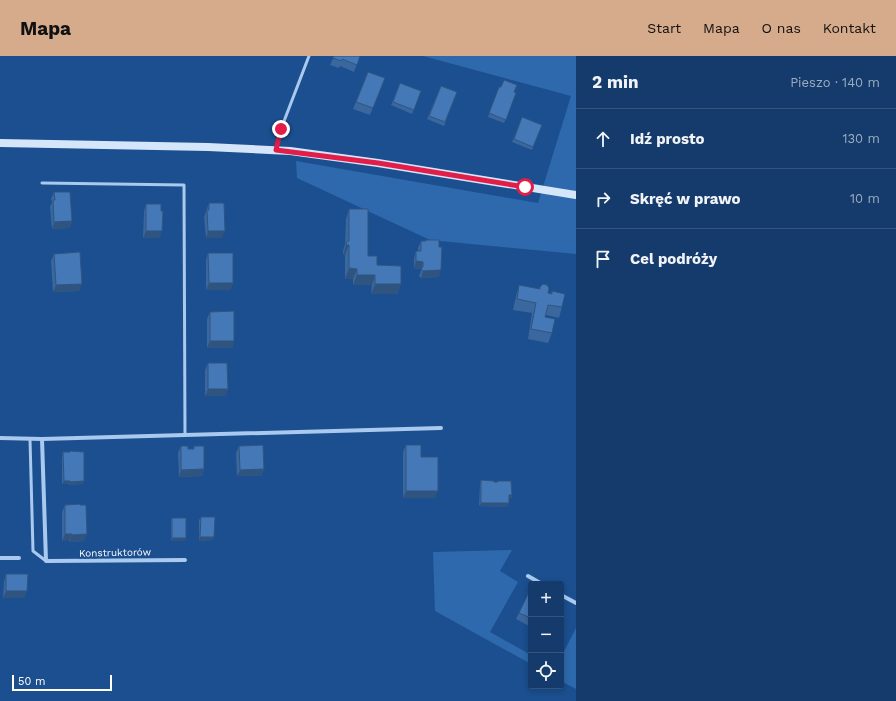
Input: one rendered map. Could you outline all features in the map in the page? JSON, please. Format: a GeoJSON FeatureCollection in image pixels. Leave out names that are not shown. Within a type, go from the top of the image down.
{"type":"FeatureCollection","features":[{"type":"Feature","properties":{"kind":"main road"},"geometry":{"type":"LineString","coordinates":[[0,143],[208,147],[276,150],[378,163],[576,195]]}},
{"type":"Feature","properties":{"kind":"street"},"geometry":{"type":"LineString","coordinates":[[0,438],[42,439],[441,428]]}},
{"type":"Feature","properties":{"kind":"street"},"geometry":{"type":"LineString","coordinates":[[42,439],[46,561]]}},
{"type":"Feature","properties":{"kind":"street"},"geometry":{"type":"LineString","coordinates":[[0,558],[19,558]]}},
{"type":"Feature","properties":{"kind":"street","name":"Konstruktorów"},"geometry":{"type":"LineString","coordinates":[[46,561],[185,560]]}},
{"type":"Feature","properties":{"kind":"street"},"geometry":{"type":"LineString","coordinates":[[528,576],[537,581]]}},
{"type":"Feature","properties":{"kind":"street"},"geometry":{"type":"LineString","coordinates":[[564,597],[576,603]]}},
{"type":"Feature","properties":{"kind":"lane"},"geometry":{"type":"LineString","coordinates":[[276,150],[281,129],[309,56]]}},
{"type":"Feature","properties":{"kind":"lane"},"geometry":{"type":"LineString","coordinates":[[42,183],[184,184],[185,435]]}},
{"type":"Feature","properties":{"kind":"lane"},"geometry":{"type":"LineString","coordinates":[[30,439],[33,551],[46,561]]}},
{"type":"Feature","properties":{"kind":"shaded area"},"geometry":{"type":"Polygon","coordinates":[[[423,56],[576,56],[576,254],[430,240],[297,178],[296,161],[538,203],[571,96],[423,56]]]}},
{"type":"Feature","properties":{"kind":"shaded area"},"geometry":{"type":"Polygon","coordinates":[[[512,550],[500,571],[518,582],[490,632],[528,653],[528,662],[435,611],[433,552],[512,550]]]}},
{"type":"Feature","properties":{"kind":"shaded area"},"geometry":{"type":"Polygon","coordinates":[[[576,628],[576,689],[564,683],[564,651],[576,628]]]}},
{"type":"Feature","properties":{"kind":"building"},"geometry":{"type":"Polygon","coordinates":[[[334,56],[360,56],[357,65],[342,59],[341,61],[333,58],[334,56]]]}},
{"type":"Feature","properties":{"kind":"building"},"geometry":{"type":"Polygon","coordinates":[[[368,72],[385,78],[373,108],[356,102],[368,72]]]}},
{"type":"Feature","properties":{"kind":"building"},"geometry":{"type":"Polygon","coordinates":[[[504,80],[517,85],[514,92],[516,93],[506,120],[489,113],[499,87],[501,87],[504,80]]]}},
{"type":"Feature","properties":{"kind":"building"},"geometry":{"type":"Polygon","coordinates":[[[400,83],[421,91],[414,110],[393,102],[400,83]]]}},
{"type":"Feature","properties":{"kind":"building"},"geometry":{"type":"Polygon","coordinates":[[[441,86],[457,92],[445,122],[429,116],[441,86]]]}},
{"type":"Feature","properties":{"kind":"building"},"geometry":{"type":"Polygon","coordinates":[[[522,117],[542,125],[533,147],[514,139],[522,117]]]}},
{"type":"Feature","properties":{"kind":"building"},"geometry":{"type":"Polygon","coordinates":[[[54,192],[70,192],[72,221],[54,222],[54,192]]]}},
{"type":"Feature","properties":{"kind":"building"},"geometry":{"type":"Polygon","coordinates":[[[209,203],[224,203],[225,231],[208,231],[207,210],[209,210],[209,203]]]}},
{"type":"Feature","properties":{"kind":"building"},"geometry":{"type":"Polygon","coordinates":[[[146,204],[161,204],[161,211],[163,211],[162,231],[146,231],[146,204]]]}},
{"type":"Feature","properties":{"kind":"building"},"geometry":{"type":"Polygon","coordinates":[[[349,209],[368,209],[368,256],[377,256],[377,265],[401,266],[401,284],[375,284],[375,275],[357,275],[357,269],[349,268],[349,245],[346,245],[347,241],[349,241],[349,209]]]}},
{"type":"Feature","properties":{"kind":"building"},"geometry":{"type":"Polygon","coordinates":[[[439,240],[439,247],[442,247],[441,270],[423,271],[421,269],[423,267],[423,262],[416,261],[416,251],[421,251],[421,241],[439,240]]]}},
{"type":"Feature","properties":{"kind":"building"},"geometry":{"type":"Polygon","coordinates":[[[80,252],[82,284],[56,285],[54,254],[80,252]]]}},
{"type":"Feature","properties":{"kind":"building"},"geometry":{"type":"Polygon","coordinates":[[[208,253],[233,253],[233,283],[209,283],[208,253]]]}},
{"type":"Feature","properties":{"kind":"building"},"geometry":{"type":"Polygon","coordinates":[[[543,284],[547,285],[549,288],[548,293],[552,294],[552,291],[565,294],[562,307],[548,305],[545,317],[555,319],[552,333],[531,329],[536,303],[517,299],[519,285],[540,289],[543,284]]]}},
{"type":"Feature","properties":{"kind":"building"},"geometry":{"type":"Polygon","coordinates":[[[234,311],[234,341],[210,341],[210,312],[234,311]]]}},
{"type":"Feature","properties":{"kind":"building"},"geometry":{"type":"Polygon","coordinates":[[[208,363],[227,363],[228,389],[208,389],[208,363]]]}},
{"type":"Feature","properties":{"kind":"building"},"geometry":{"type":"Polygon","coordinates":[[[263,445],[264,469],[240,470],[239,446],[263,445]]]}},
{"type":"Feature","properties":{"kind":"building"},"geometry":{"type":"Polygon","coordinates":[[[406,445],[421,445],[421,457],[438,457],[438,491],[406,491],[406,445]]]}},
{"type":"Feature","properties":{"kind":"building"},"geometry":{"type":"Polygon","coordinates":[[[181,446],[188,446],[188,449],[194,449],[194,446],[204,446],[204,469],[181,470],[181,446]]]}},
{"type":"Feature","properties":{"kind":"building"},"geometry":{"type":"Polygon","coordinates":[[[63,452],[84,452],[84,481],[64,481],[63,452]]]}},
{"type":"Feature","properties":{"kind":"building"},"geometry":{"type":"Polygon","coordinates":[[[481,480],[494,482],[511,481],[512,495],[509,495],[509,503],[481,503],[481,480]]]}},
{"type":"Feature","properties":{"kind":"building"},"geometry":{"type":"Polygon","coordinates":[[[65,505],[86,505],[87,534],[65,534],[65,505]]]}},
{"type":"Feature","properties":{"kind":"building"},"geometry":{"type":"Polygon","coordinates":[[[201,517],[215,517],[214,537],[200,537],[201,517]]]}},
{"type":"Feature","properties":{"kind":"building"},"geometry":{"type":"Polygon","coordinates":[[[172,518],[186,518],[186,538],[172,538],[172,518]]]}},
{"type":"Feature","properties":{"kind":"building"},"geometry":{"type":"Polygon","coordinates":[[[6,574],[28,574],[27,591],[6,591],[6,574]]]}},
{"type":"Feature","properties":{"kind":"building"},"geometry":{"type":"Polygon","coordinates":[[[528,594],[528,617],[519,613],[528,594]]]}},
{"type":"Feature","properties":{"kind":"route"},"geometry":{"type":"LineString","coordinates":[[281,129],[276,150],[378,163],[525,187]]}}]}
